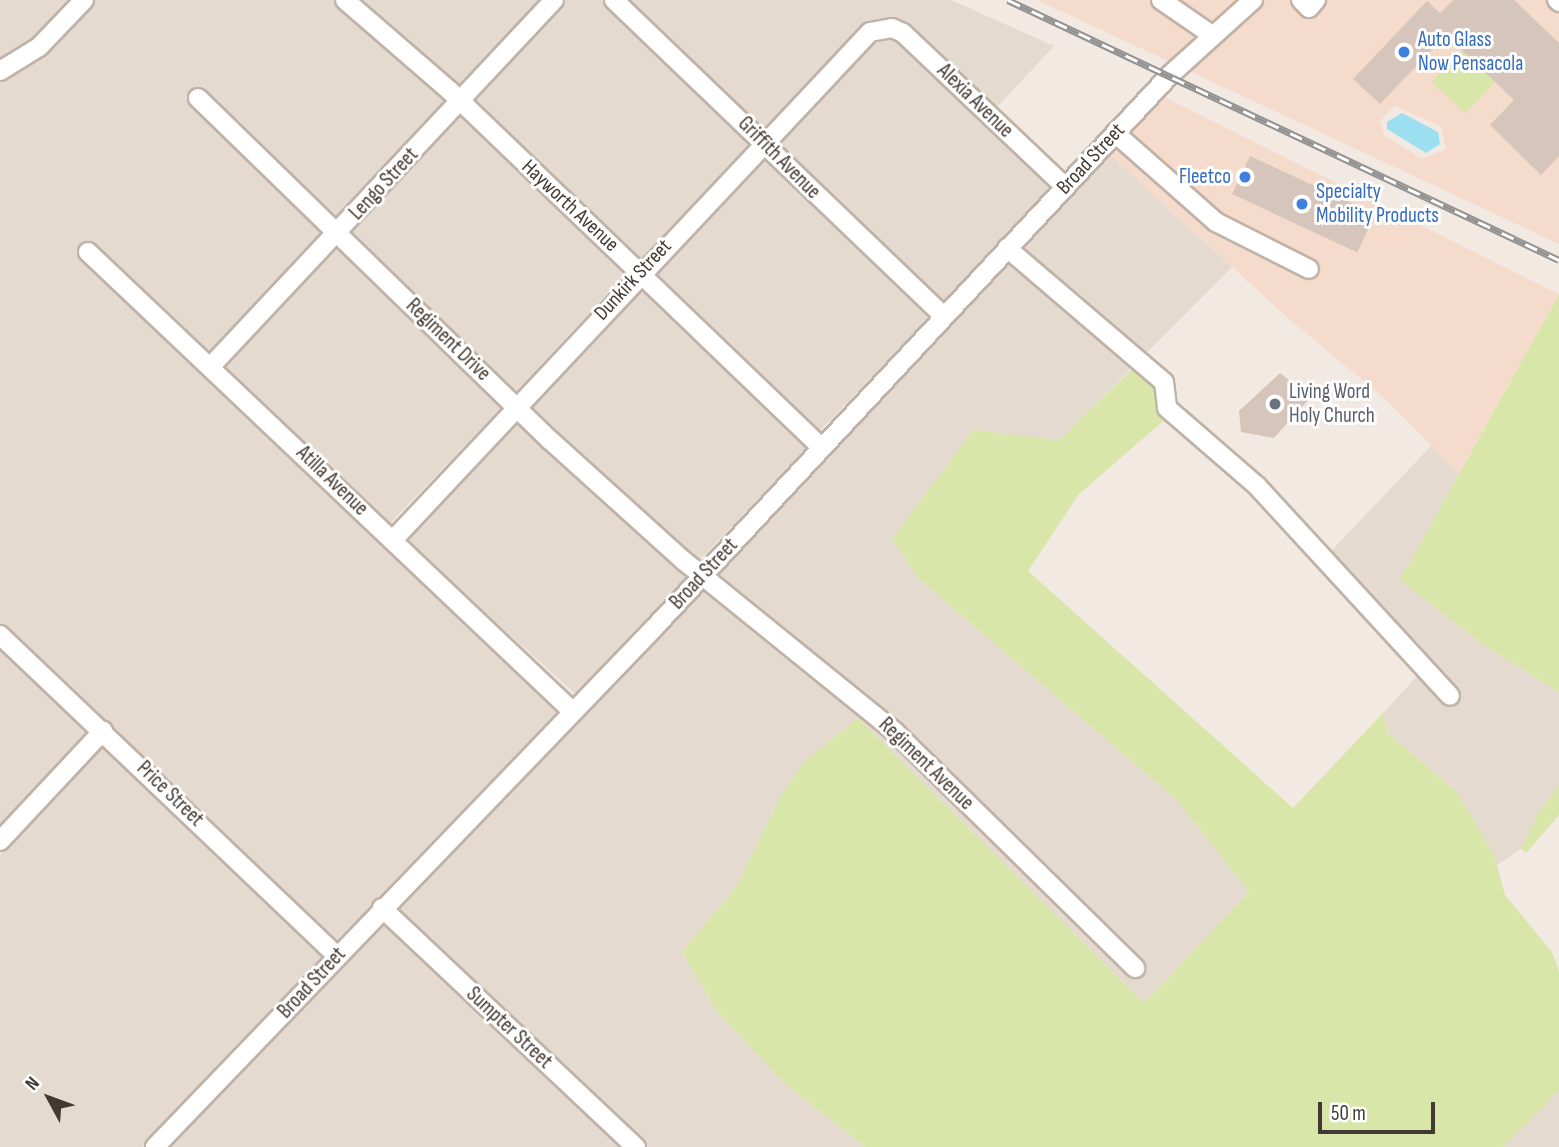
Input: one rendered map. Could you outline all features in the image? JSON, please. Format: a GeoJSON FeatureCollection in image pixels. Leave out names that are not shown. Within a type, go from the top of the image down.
{"type":"FeatureCollection","features":[{"type":"Feature","properties":{"kind":"street"},"geometry":{"type":"LineString","coordinates":[[0,71],[38,47],[84,0]]}},
{"type":"Feature","properties":{"kind":"street","name":"Hayworth Avenue"},"geometry":{"type":"LineString","coordinates":[[345,0],[461,103],[821,447]]}},
{"type":"Feature","properties":{"kind":"street","name":"Lengo Street"},"geometry":{"type":"LineString","coordinates":[[212,365],[461,103],[554,0]]}},
{"type":"Feature","properties":{"kind":"street","name":"Griffith Avenue"},"geometry":{"type":"LineString","coordinates":[[614,0],[943,316]]}},
{"type":"Feature","properties":{"kind":"street"},"geometry":{"type":"LineString","coordinates":[[1161,0],[1212,35]]}},
{"type":"Feature","properties":{"kind":"street"},"geometry":{"type":"LineString","coordinates":[[1301,0],[1309,8],[1316,0]]}},
{"type":"Feature","properties":{"kind":"street","name":"Broad Street"},"geometry":{"type":"LineString","coordinates":[[155,1147],[703,576],[1007,248],[1245,2]]}},
{"type":"Feature","properties":{"kind":"street","name":"Dunkirk Street"},"geometry":{"type":"LineString","coordinates":[[393,540],[855,43],[880,28]]}},
{"type":"Feature","properties":{"kind":"street","name":"Alexia Avenue"},"geometry":{"type":"LineString","coordinates":[[880,28],[903,33],[1065,187]]}},
{"type":"Feature","properties":{"kind":"street","name":"Regiment Drive"},"geometry":{"type":"LineString","coordinates":[[198,98],[516,406],[703,576]]}},
{"type":"Feature","properties":{"kind":"street"},"geometry":{"type":"LineString","coordinates":[[1115,134],[1216,222],[1309,269]]}},
{"type":"Feature","properties":{"kind":"street"},"geometry":{"type":"LineString","coordinates":[[1007,248],[1164,382],[1167,408],[1257,486],[1450,696]]}},
{"type":"Feature","properties":{"kind":"street","name":"Atilla Avenue"},"geometry":{"type":"LineString","coordinates":[[88,252],[212,365],[573,712]]}},
{"type":"Feature","properties":{"kind":"street","name":"Regiment Avenue"},"geometry":{"type":"LineString","coordinates":[[703,576],[895,732],[1135,968]]}},
{"type":"Feature","properties":{"kind":"street","name":"Price Street"},"geometry":{"type":"LineString","coordinates":[[0,635],[337,956]]}},
{"type":"Feature","properties":{"kind":"street"},"geometry":{"type":"LineString","coordinates":[[0,841],[103,731]]}},
{"type":"Feature","properties":{"kind":"street","name":"Sumpter Street"},"geometry":{"type":"LineString","coordinates":[[382,908],[636,1147]]}},
{"type":"Feature","properties":{"kind":"shaded area"},"geometry":{"type":"Polygon","coordinates":[[[0,0],[72,0],[33,40],[0,61],[0,0]]]}},
{"type":"Feature","properties":{"kind":"shaded area"},"geometry":{"type":"Polygon","coordinates":[[[95,0],[333,0],[450,102],[336,222],[198,87],[187,97],[325,233],[210,353],[87,241],[76,252],[561,711],[336,944],[0,624],[0,80],[45,53],[95,0]]]}},
{"type":"Feature","properties":{"kind":"shaded area"},"geometry":{"type":"Polygon","coordinates":[[[357,0],[542,0],[461,90],[357,0]]]}},
{"type":"Feature","properties":{"kind":"shaded area"},"geometry":{"type":"Polygon","coordinates":[[[566,0],[603,0],[752,143],[639,261],[474,103],[566,0]]]}},
{"type":"Feature","properties":{"kind":"shaded area"},"geometry":{"type":"Polygon","coordinates":[[[626,0],[951,0],[1054,46],[995,109],[895,21],[871,20],[762,131],[626,0]]]}},
{"type":"Feature","properties":{"kind":"shaded area"},"geometry":{"type":"Polygon","coordinates":[[[1037,0],[1240,0],[1170,62],[1037,0]]]}},
{"type":"Feature","properties":{"kind":"shaded area"},"geometry":{"type":"Polygon","coordinates":[[[1267,0],[1559,0],[1559,244],[1187,70],[1267,0]],[[1394,106],[1380,121],[1384,135],[1422,159],[1446,149],[1441,126],[1394,106]]]}},
{"type":"Feature","properties":{"kind":"shaded area"},"geometry":{"type":"Polygon","coordinates":[[[891,37],[1053,186],[941,304],[775,144],[862,49],[891,37]]]}},
{"type":"Feature","properties":{"kind":"shaded area"},"geometry":{"type":"Polygon","coordinates":[[[1163,96],[1559,294],[1459,473],[1384,398],[1289,319],[1109,154],[1163,96]]]}},
{"type":"Feature","properties":{"kind":"shaded area"},"geometry":{"type":"Polygon","coordinates":[[[462,115],[629,270],[516,391],[349,236],[462,115]]]}},
{"type":"Feature","properties":{"kind":"shaded area"},"geometry":{"type":"Polygon","coordinates":[[[1109,154],[1232,267],[1060,440],[1044,441],[892,539],[918,578],[1177,800],[1249,892],[1144,1003],[858,718],[780,797],[736,887],[682,952],[717,1011],[782,1081],[865,1147],[648,1147],[394,909],[704,588],[889,738],[1136,979],[1147,969],[1019,843],[715,576],[1109,154]]]}},
{"type":"Feature","properties":{"kind":"shaded area"},"geometry":{"type":"Polygon","coordinates":[[[764,156],[930,316],[817,434],[651,273],[764,156]]]}},
{"type":"Feature","properties":{"kind":"shaded area"},"geometry":{"type":"Polygon","coordinates":[[[338,246],[503,406],[388,525],[223,365],[338,246]]]}},
{"type":"Feature","properties":{"kind":"shaded area"},"geometry":{"type":"Polygon","coordinates":[[[641,285],[809,447],[693,566],[526,404],[641,285]]]}},
{"type":"Feature","properties":{"kind":"shaded area"},"geometry":{"type":"Polygon","coordinates":[[[517,418],[691,575],[580,698],[406,541],[517,418]]]}},
{"type":"Feature","properties":{"kind":"shaded area"},"geometry":{"type":"Polygon","coordinates":[[[1432,445],[1459,473],[1401,580],[1485,646],[1559,692],[1559,785],[1521,849],[1497,865],[1458,793],[1388,733],[1383,713],[1421,672],[1317,566],[1432,445]]]}},
{"type":"Feature","properties":{"kind":"shaded area"},"geometry":{"type":"Polygon","coordinates":[[[0,645],[91,731],[0,828],[0,645]]]}},
{"type":"Feature","properties":{"kind":"shaded area"},"geometry":{"type":"Polygon","coordinates":[[[105,743],[325,956],[142,1147],[0,1147],[0,855],[105,743]]]}},
{"type":"Feature","properties":{"kind":"shaded area"},"geometry":{"type":"Polygon","coordinates":[[[384,920],[625,1147],[168,1147],[384,920]]]}},
{"type":"Feature","properties":{"kind":"shaded area"},"geometry":{"type":"Polygon","coordinates":[[[1559,1090],[1559,1147],[1503,1147],[1502,1145],[1559,1090]]]}},
{"type":"Feature","properties":{"kind":"green space"},"geometry":{"type":"Polygon","coordinates":[[[1462,50],[1495,82],[1465,114],[1431,82],[1462,50]]]}},
{"type":"Feature","properties":{"kind":"green space"},"geometry":{"type":"Polygon","coordinates":[[[1559,294],[1559,692],[1485,646],[1400,580],[1559,294]]]}},
{"type":"Feature","properties":{"kind":"green space"},"geometry":{"type":"Polygon","coordinates":[[[1133,368],[1176,410],[1079,494],[1028,571],[1293,808],[1383,713],[1388,733],[1458,793],[1494,855],[1505,895],[1552,952],[1559,971],[1559,1090],[1503,1147],[865,1147],[782,1081],[717,1011],[682,952],[736,887],[780,797],[806,760],[858,718],[1144,1003],[1249,892],[1177,800],[918,578],[892,539],[973,430],[1060,440],[1133,368]]]}},
{"type":"Feature","properties":{"kind":"green space"},"geometry":{"type":"Polygon","coordinates":[[[1559,785],[1559,815],[1526,853],[1521,849],[1537,815],[1559,785]]]}},
{"type":"Feature","properties":{"kind":"water"},"geometry":{"type":"Polygon","coordinates":[[[1402,113],[1438,132],[1440,144],[1426,153],[1387,129],[1387,122],[1402,113]]]}},
{"type":"Feature","properties":{"kind":"building"},"geometry":{"type":"Polygon","coordinates":[[[1453,0],[1514,0],[1559,43],[1559,156],[1541,175],[1490,125],[1514,100],[1446,35],[1380,104],[1353,79],[1427,1],[1440,13],[1453,0]]]}},
{"type":"Feature","properties":{"kind":"building","name":"Specialty Mobility Products"},"geometry":{"type":"Polygon","coordinates":[[[1250,156],[1375,214],[1357,252],[1232,194],[1250,156]]]}},
{"type":"Feature","properties":{"kind":"building","name":"Living Word Holy Church"},"geometry":{"type":"Polygon","coordinates":[[[1280,373],[1311,397],[1274,438],[1241,432],[1239,411],[1280,373]]]}},
{"type":"Feature","properties":{"kind":"railway"},"geometry":{"type":"LineString","coordinates":[[1008,0],[1559,260]]}},
{"type":"Feature","properties":{"kind":"place","name":"Auto Glass Now Pensacola"},"geometry":{"type":"Point","coordinates":[1404,52]}},
{"type":"Feature","properties":{"kind":"place","name":"Fleetco"},"geometry":{"type":"Point","coordinates":[1245,177]}},
{"type":"Feature","properties":{"kind":"place","name":"Specialty Mobility Products"},"geometry":{"type":"Point","coordinates":[1302,204]}},
{"type":"Feature","properties":{"kind":"place","name":"Living Word Holy Church"},"geometry":{"type":"Point","coordinates":[1275,404]}}]}
